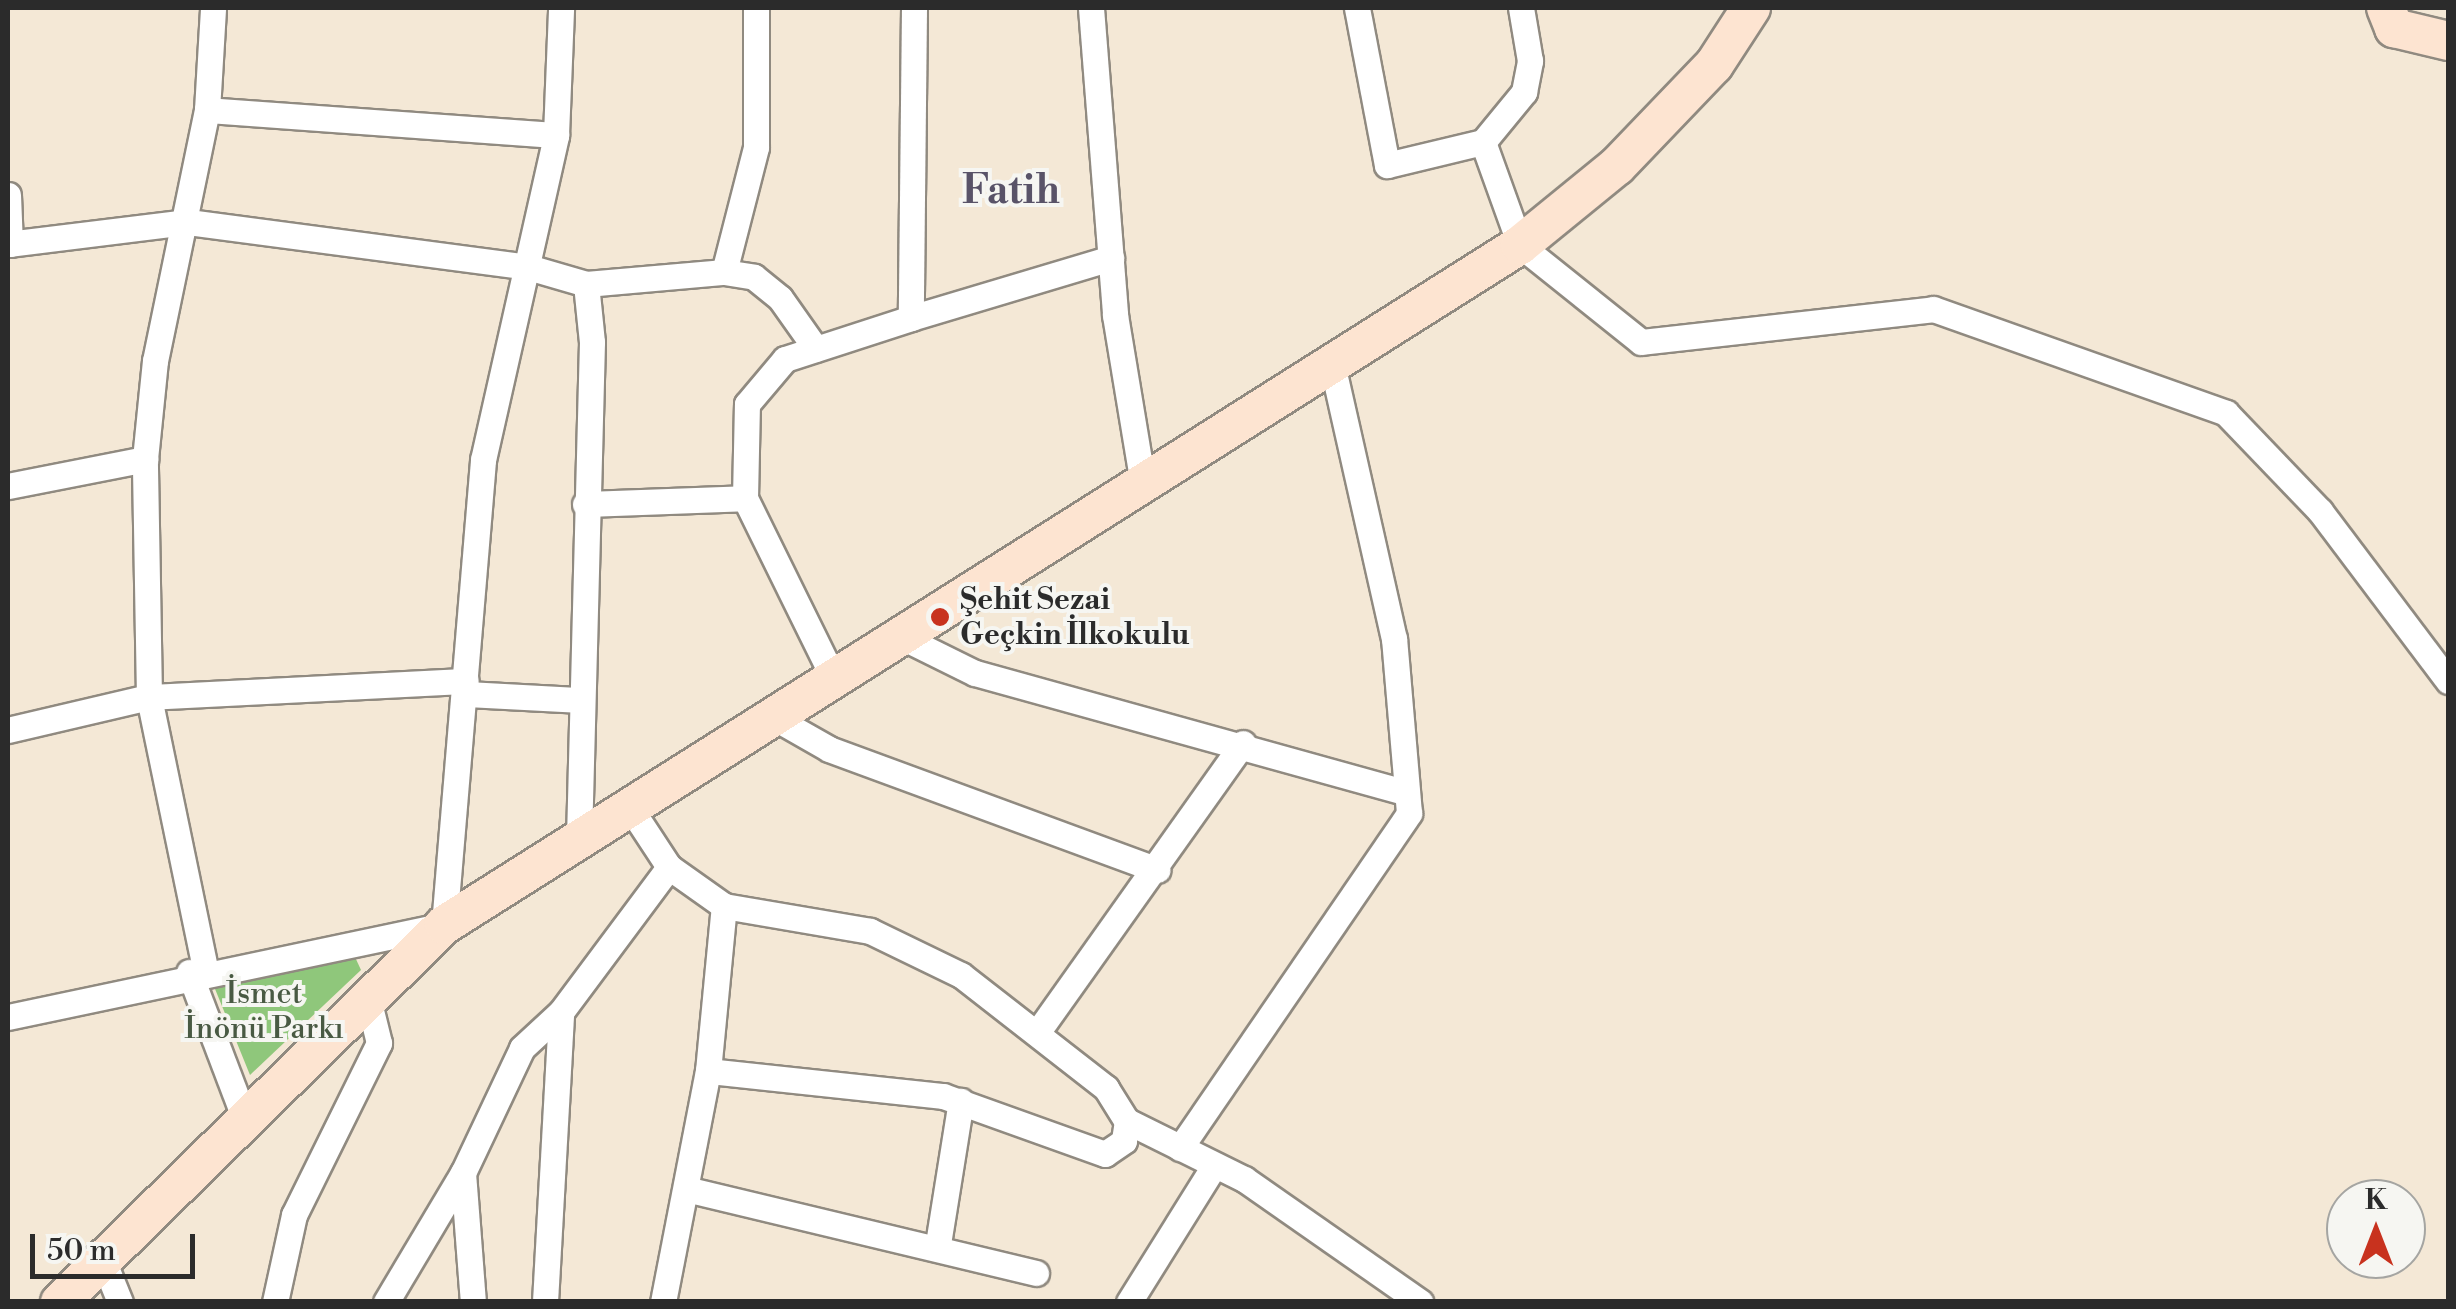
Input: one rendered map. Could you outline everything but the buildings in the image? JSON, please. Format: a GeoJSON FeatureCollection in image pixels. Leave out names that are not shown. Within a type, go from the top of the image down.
{"type":"FeatureCollection","features":[{"type":"Feature","properties":{"kind":"main road"},"geometry":{"type":"LineString","coordinates":[[60,1302],[105,1265],[366,994],[444,925],[627,803],[835,681],[1144,484],[1334,369],[1520,245],[1618,166],[1714,65],[1751,8]]}},
{"type":"Feature","properties":{"kind":"main road"},"geometry":{"type":"LineString","coordinates":[[2386,8],[2394,28],[2448,41]]}},
{"type":"Feature","properties":{"kind":"street"},"geometry":{"type":"LineString","coordinates":[[213,8],[208,110],[188,222],[155,361],[145,459],[149,698],[197,970],[246,1122]]}},
{"type":"Feature","properties":{"kind":"street"},"geometry":{"type":"LineString","coordinates":[[8,1017],[197,970],[444,925],[483,460],[556,135],[561,8]]}},
{"type":"Feature","properties":{"kind":"street"},"geometry":{"type":"LineString","coordinates":[[724,272],[756,147],[756,8]]}},
{"type":"Feature","properties":{"kind":"street"},"geometry":{"type":"LineString","coordinates":[[910,318],[914,8]]}},
{"type":"Feature","properties":{"kind":"street"},"geometry":{"type":"LineString","coordinates":[[1091,8],[1112,258],[1144,484]]}},
{"type":"Feature","properties":{"kind":"street"},"geometry":{"type":"LineString","coordinates":[[1357,8],[1387,166],[1483,142],[1524,92],[1530,45],[1521,8]]}},
{"type":"Feature","properties":{"kind":"street"},"geometry":{"type":"LineString","coordinates":[[208,110],[556,135]]}},
{"type":"Feature","properties":{"kind":"street"},"geometry":{"type":"LineString","coordinates":[[1483,142],[1520,245],[1640,342],[1933,309],[2226,412],[2320,511],[2448,681]]}},
{"type":"Feature","properties":{"kind":"street"},"geometry":{"type":"LineString","coordinates":[[8,195],[9,244],[188,222],[528,267],[586,284],[724,272],[754,277],[780,298],[816,349]]}},
{"type":"Feature","properties":{"kind":"street"},"geometry":{"type":"LineString","coordinates":[[835,681],[744,498],[747,404],[784,359],[1112,258]]}},
{"type":"Feature","properties":{"kind":"street"},"geometry":{"type":"LineString","coordinates":[[578,836],[578,700],[586,504],[586,284]]}},
{"type":"Feature","properties":{"kind":"street"},"geometry":{"type":"LineString","coordinates":[[1180,1148],[1409,813],[1403,792],[1409,752],[1394,639],[1334,369]]}},
{"type":"Feature","properties":{"kind":"street"},"geometry":{"type":"LineString","coordinates":[[8,486],[145,459]]}},
{"type":"Feature","properties":{"kind":"street"},"geometry":{"type":"LineString","coordinates":[[586,504],[744,498]]}},
{"type":"Feature","properties":{"kind":"street"},"geometry":{"type":"LineString","coordinates":[[902,636],[975,673],[1243,743],[1403,792]]}},
{"type":"Feature","properties":{"kind":"street"},"geometry":{"type":"LineString","coordinates":[[8,730],[149,698],[465,687],[578,700]]}},
{"type":"Feature","properties":{"kind":"street"},"geometry":{"type":"LineString","coordinates":[[773,716],[829,749],[1158,870]]}},
{"type":"Feature","properties":{"kind":"street"},"geometry":{"type":"LineString","coordinates":[[1039,1030],[1158,870],[1243,743]]}},
{"type":"Feature","properties":{"kind":"street"},"geometry":{"type":"LineString","coordinates":[[627,803],[669,867],[724,906],[870,931],[961,975],[1039,1030],[1106,1088],[1126,1120],[1214,1166],[1420,1302]]}},
{"type":"Feature","properties":{"kind":"street"},"geometry":{"type":"LineString","coordinates":[[386,1302],[463,1174],[522,1048],[561,1012],[669,867]]}},
{"type":"Feature","properties":{"kind":"street"},"geometry":{"type":"LineString","coordinates":[[663,1302],[708,1070],[724,906]]}},
{"type":"Feature","properties":{"kind":"street"},"geometry":{"type":"LineString","coordinates":[[276,1302],[294,1214],[378,1043],[366,994]]}},
{"type":"Feature","properties":{"kind":"street"},"geometry":{"type":"LineString","coordinates":[[545,1302],[561,1012]]}},
{"type":"Feature","properties":{"kind":"street"},"geometry":{"type":"LineString","coordinates":[[708,1070],[960,1101],[1105,1154],[1124,1141],[1126,1120]]}},
{"type":"Feature","properties":{"kind":"street"},"geometry":{"type":"LineString","coordinates":[[938,1244],[960,1101]]}},
{"type":"Feature","properties":{"kind":"street"},"geometry":{"type":"LineString","coordinates":[[1128,1302],[1214,1166]]}},
{"type":"Feature","properties":{"kind":"street"},"geometry":{"type":"LineString","coordinates":[[463,1174],[473,1302]]}},
{"type":"Feature","properties":{"kind":"street"},"geometry":{"type":"LineString","coordinates":[[686,1189],[938,1244],[1036,1272]]}},
{"type":"Feature","properties":{"kind":"street"},"geometry":{"type":"LineString","coordinates":[[105,1265],[120,1302]]}},
{"type":"Feature","properties":{"kind":"green space","name":"İsmet İnönü Parkı"},"geometry":{"type":"Polygon","coordinates":[[[355,957],[361,970],[250,1075],[213,984],[355,957]]]}},
{"type":"Feature","properties":{"kind":"place","name":"Şehit Sezai Geçkin İlkokulu"},"geometry":{"type":"Point","coordinates":[940,617]}},
{"type":"Feature","properties":{"kind":"district","name":"Fatih"},"geometry":{"type":"Point","coordinates":[1011,191]}}]}
